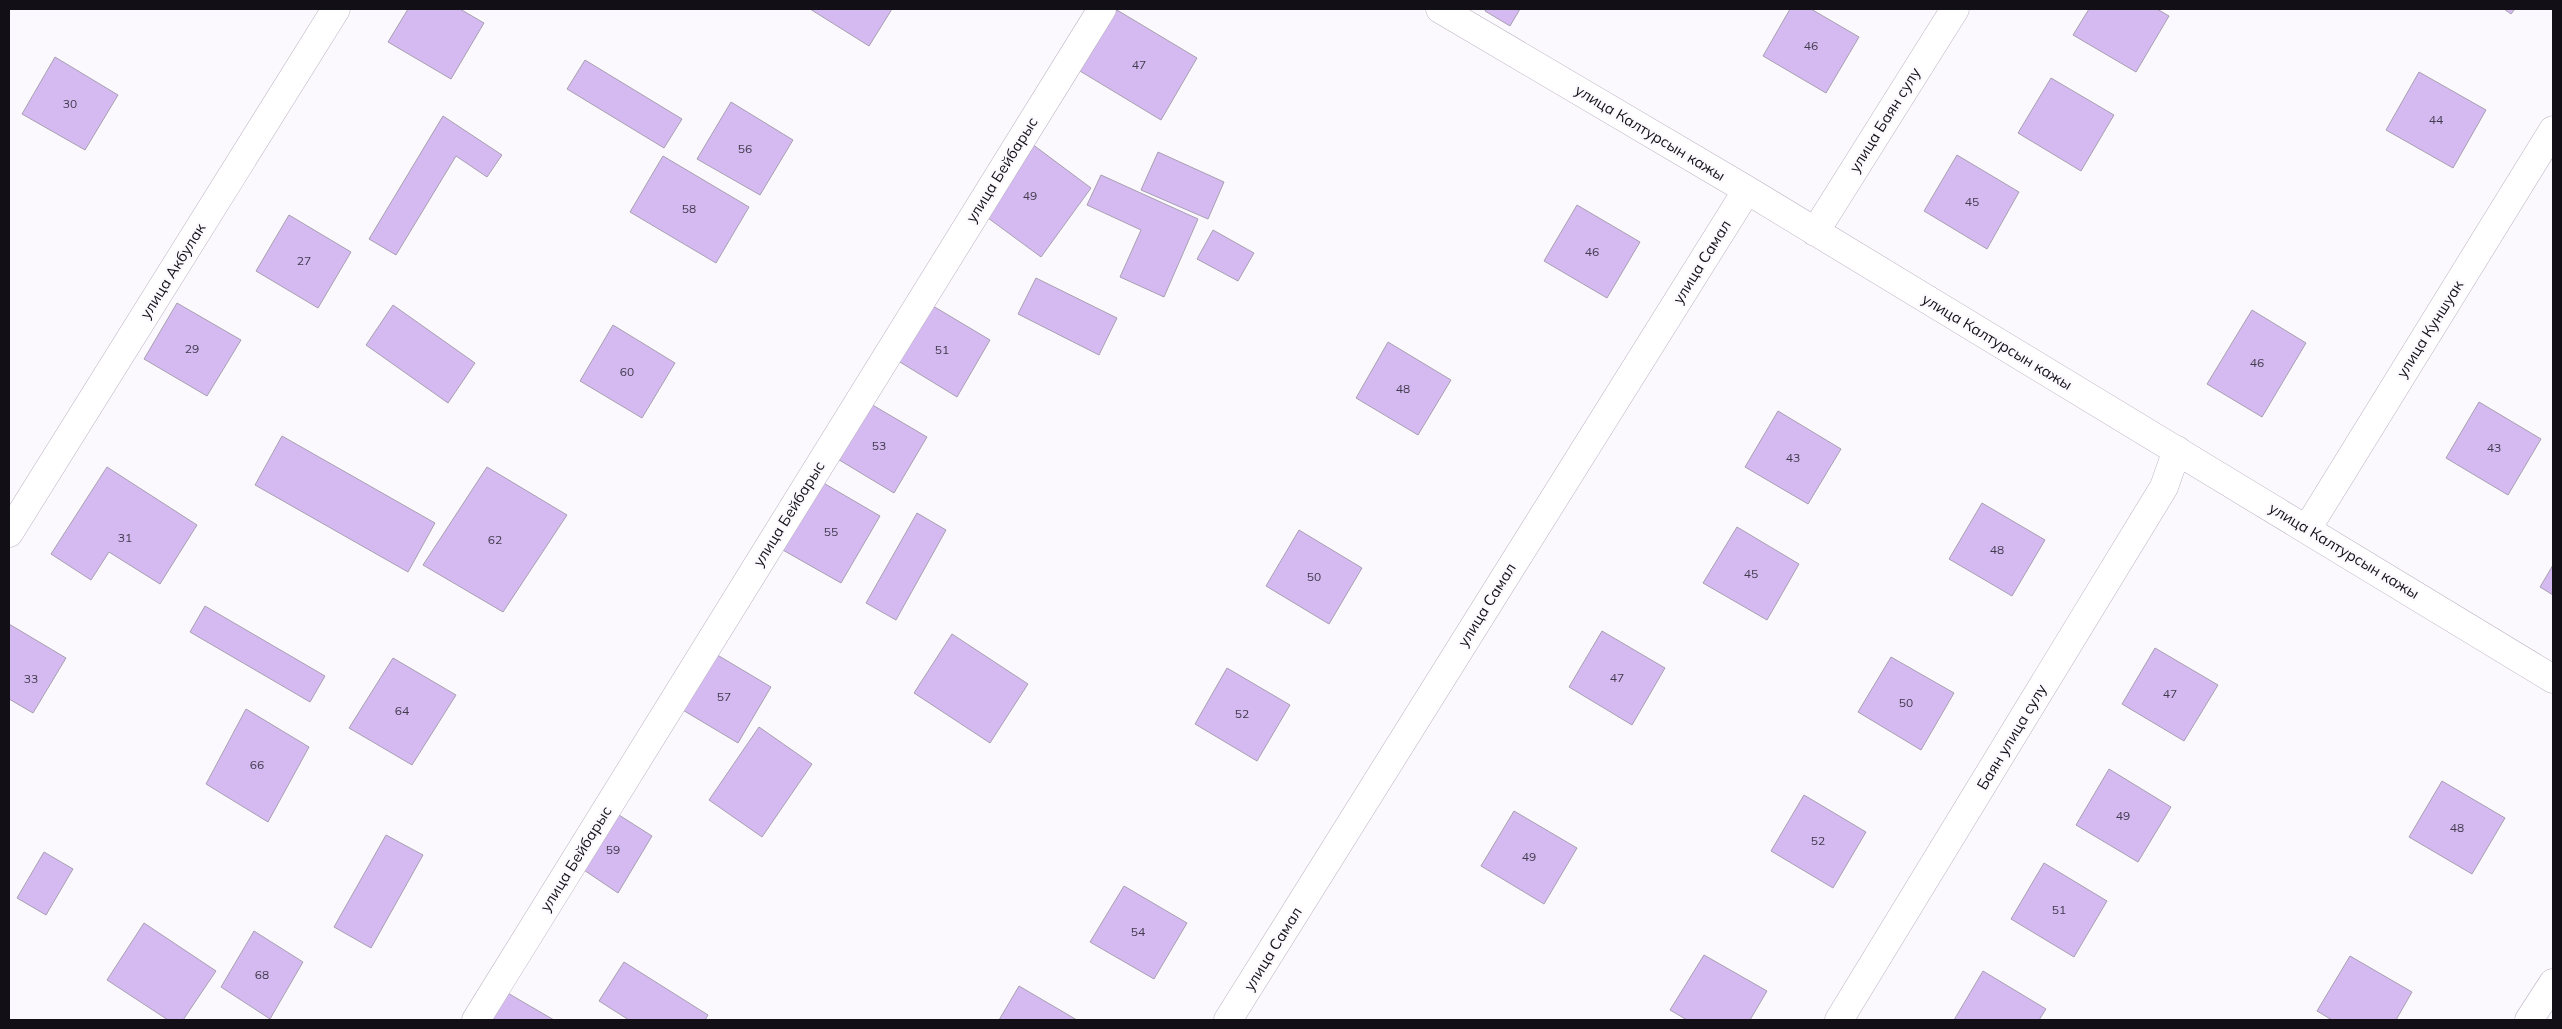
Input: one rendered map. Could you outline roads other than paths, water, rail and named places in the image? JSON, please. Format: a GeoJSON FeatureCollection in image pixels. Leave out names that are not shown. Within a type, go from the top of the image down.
{"type":"FeatureCollection","features":[{"type":"Feature","properties":{"kind":"street","name":"улица Акбулак"},"geometry":{"type":"LineString","coordinates":[[9,533],[336,9]]}},
{"type":"Feature","properties":{"kind":"street","name":"улица Бейбарыс"},"geometry":{"type":"LineString","coordinates":[[476,1020],[1102,9]]}},
{"type":"Feature","properties":{"kind":"street","name":"улица Калтурсын кажы"},"geometry":{"type":"LineString","coordinates":[[1440,9],[1747,190],[2553,679]]}},
{"type":"Feature","properties":{"kind":"street","name":"улица Баян сулу"},"geometry":{"type":"LineString","coordinates":[[1815,232],[1955,9]]}},
{"type":"Feature","properties":{"kind":"street","name":"улица Куншуак"},"geometry":{"type":"LineString","coordinates":[[2307,529],[2553,130]]}},
{"type":"Feature","properties":{"kind":"street","name":"улица Самал"},"geometry":{"type":"LineString","coordinates":[[1228,1020],[1747,190]]}},
{"type":"Feature","properties":{"kind":"street","name":"Баян улица сулу"},"geometry":{"type":"LineString","coordinates":[[1839,1020],[2164,487],[2177,450]]}},
{"type":"Feature","properties":{"kind":"street"},"geometry":{"type":"LineString","coordinates":[[2530,1020],[2553,983]]}}]}
